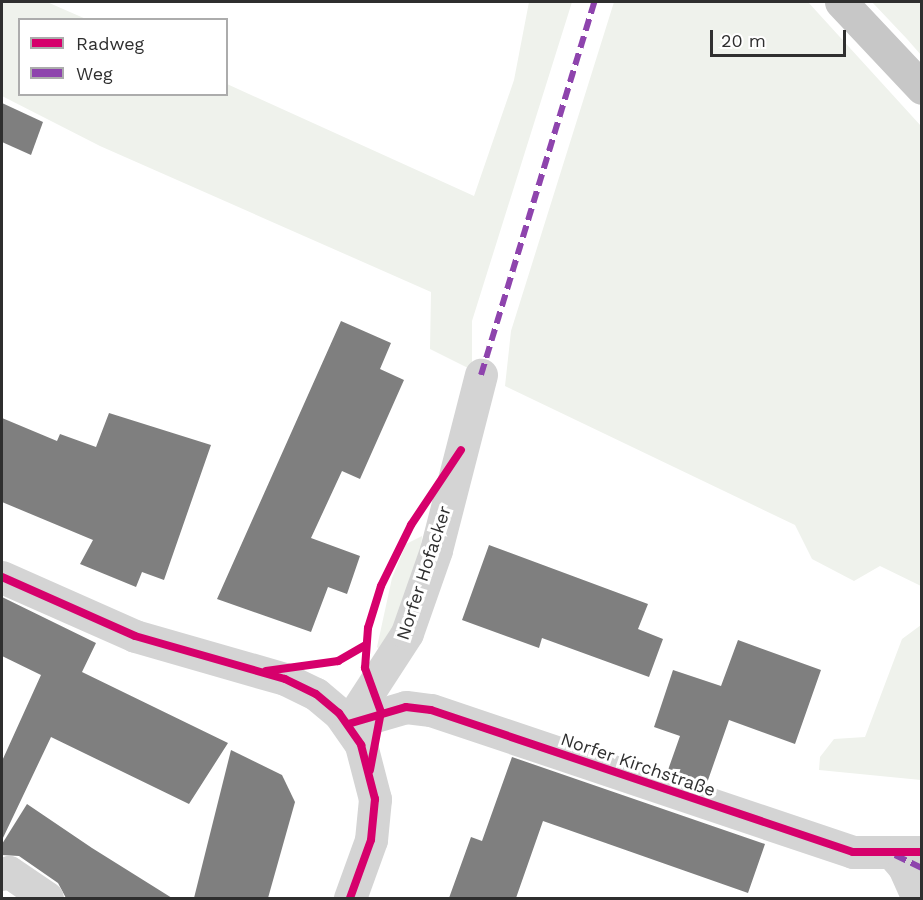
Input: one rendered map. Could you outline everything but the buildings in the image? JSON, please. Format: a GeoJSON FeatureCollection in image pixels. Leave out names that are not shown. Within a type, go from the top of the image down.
{"type":"FeatureCollection","features":[{"type":"Feature","properties":{"kind":"main road"},"geometry":{"type":"LineString","coordinates":[[841,2],[921,88]]}},
{"type":"Feature","properties":{"kind":"street","name":"Norfer Hofacker"},"geometry":{"type":"LineString","coordinates":[[348,724],[407,633],[436,550],[481,375]]}},
{"type":"Feature","properties":{"kind":"street"},"geometry":{"type":"LineString","coordinates":[[2,577],[153,643],[285,679],[316,694],[348,724],[370,771],[375,799],[371,840],[350,898]]}},
{"type":"Feature","properties":{"kind":"street","name":"Norfer Kirchstraße"},"geometry":{"type":"LineString","coordinates":[[348,724],[406,707],[431,710],[843,849],[907,853]]}},
{"type":"Feature","properties":{"kind":"street"},"geometry":{"type":"LineString","coordinates":[[907,853],[904,867],[918,898]]}},
{"type":"Feature","properties":{"kind":"street"},"geometry":{"type":"LineString","coordinates":[[2,874],[9,872],[47,898]]}},
{"type":"Feature","properties":{"kind":"shaded area"},"geometry":{"type":"Polygon","coordinates":[[[2,2],[47,2],[84,18],[18,18],[18,96],[228,96],[228,84],[474,196],[514,80],[529,2],[572,2],[472,321],[472,370],[430,349],[431,292],[100,146],[2,96],[2,2]]]}},
{"type":"Feature","properties":{"kind":"shaded area"},"geometry":{"type":"Polygon","coordinates":[[[614,2],[808,2],[921,126],[921,586],[880,566],[854,581],[812,559],[795,525],[505,386],[511,331],[614,2]]]}},
{"type":"Feature","properties":{"kind":"shaded area"},"geometry":{"type":"Polygon","coordinates":[[[872,2],[921,2],[921,55],[907,39],[872,2]]]}},
{"type":"Feature","properties":{"kind":"shaded area"},"geometry":{"type":"Polygon","coordinates":[[[422,536],[418,579],[381,651],[377,647],[392,578],[406,544],[422,536]]]}},
{"type":"Feature","properties":{"kind":"shaded area"},"geometry":{"type":"Polygon","coordinates":[[[921,625],[921,780],[819,770],[820,757],[834,739],[865,737],[902,639],[921,625]]]}},
{"type":"Feature","properties":{"kind":"marked path"},"geometry":{"type":"LineString","coordinates":[[481,375],[594,2]]}},
{"type":"Feature","properties":{"kind":"marked path"},"geometry":{"type":"LineString","coordinates":[[895,855],[922,868]]}},
{"type":"Feature","properties":{"kind":"cycle path"},"geometry":{"type":"LineString","coordinates":[[370,770],[381,712],[365,668],[368,628],[381,586],[411,525],[461,450]]}},
{"type":"Feature","properties":{"kind":"cycle path"},"geometry":{"type":"LineString","coordinates":[[2,577],[135,636],[285,679],[316,694],[339,713],[361,745],[375,799],[371,840],[350,898]]}},
{"type":"Feature","properties":{"kind":"cycle path"},"geometry":{"type":"LineString","coordinates":[[266,671],[338,661],[366,645]]}},
{"type":"Feature","properties":{"kind":"cycle path"},"geometry":{"type":"LineString","coordinates":[[348,724],[406,707],[431,710],[853,852],[922,852]]}}]}
